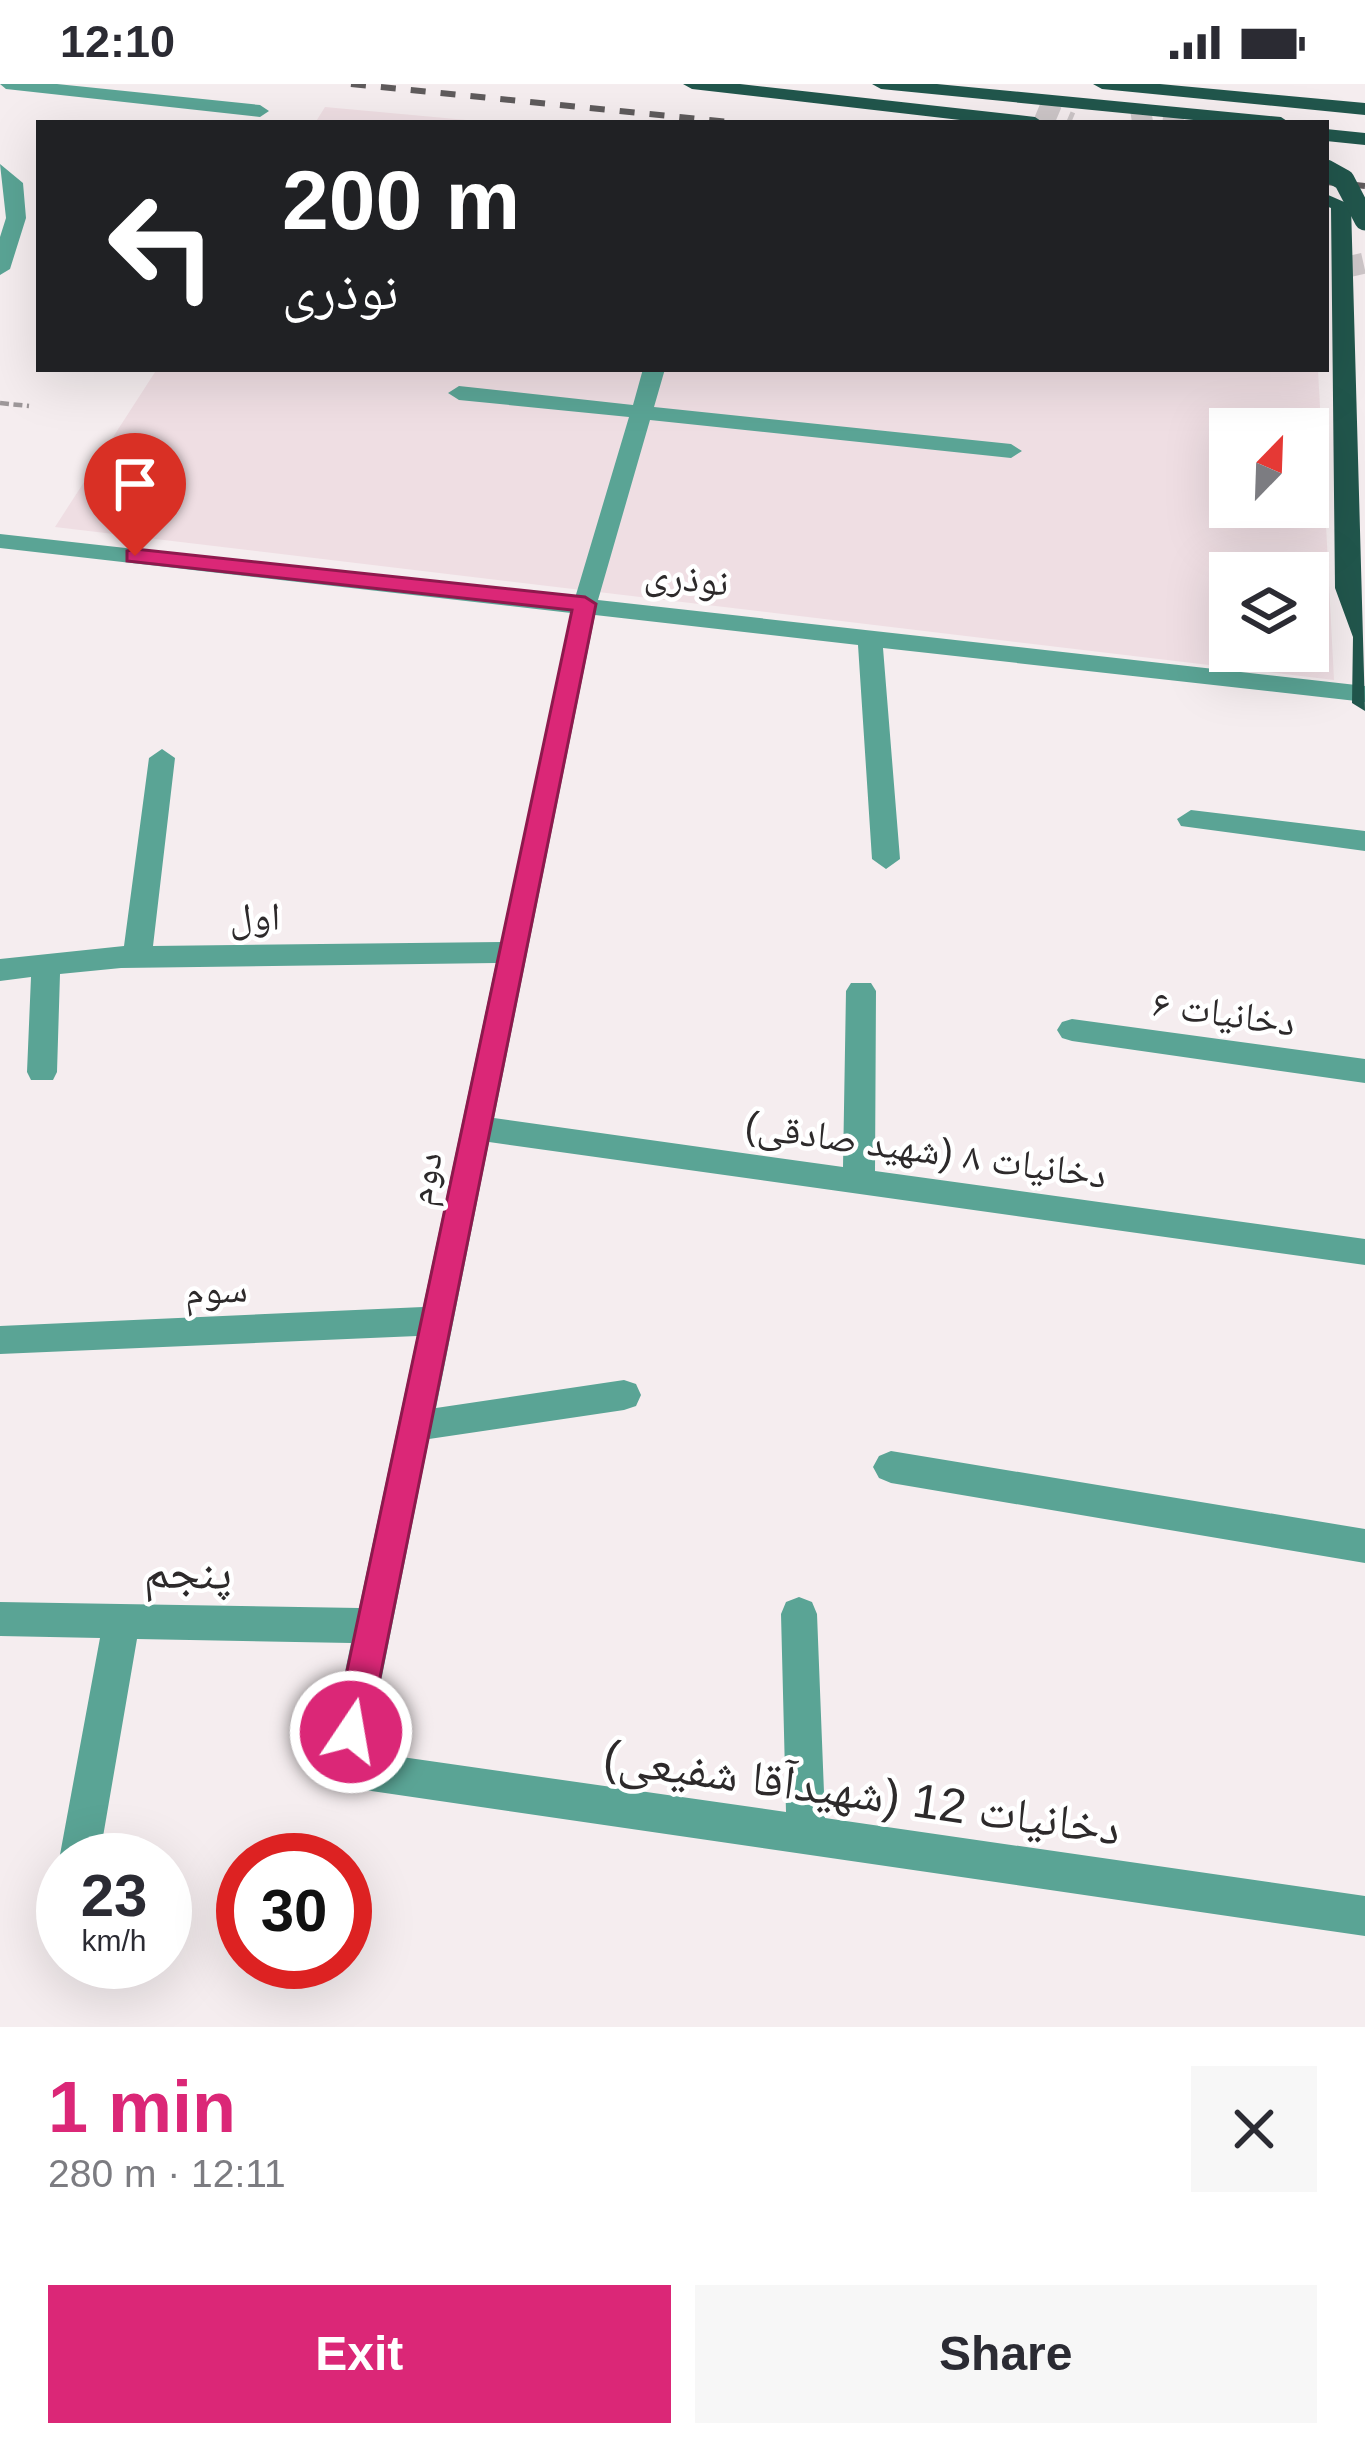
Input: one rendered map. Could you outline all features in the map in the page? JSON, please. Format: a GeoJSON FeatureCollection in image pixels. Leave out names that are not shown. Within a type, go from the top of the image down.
{"type":"FeatureCollection","features":[{"type":"Feature","properties":{"kind":"main road"},"geometry":{"type":"LineString","coordinates":[[692,84],[853,104],[1036,116]]}},
{"type":"Feature","properties":{"kind":"main road"},"geometry":{"type":"LineString","coordinates":[[800,84],[1036,116]]}},
{"type":"Feature","properties":{"kind":"main road"},"geometry":{"type":"LineString","coordinates":[[881,84],[1250,120]]}},
{"type":"Feature","properties":{"kind":"main road"},"geometry":{"type":"LineString","coordinates":[[1102,84],[1365,109]]}},
{"type":"Feature","properties":{"kind":"main road"},"geometry":{"type":"LineString","coordinates":[[1329,131],[1365,135]]}},
{"type":"Feature","properties":{"kind":"main road"},"geometry":{"type":"LineString","coordinates":[[1329,172],[1344,180],[1365,220]]}},
{"type":"Feature","properties":{"kind":"main road"},"geometry":{"type":"LineString","coordinates":[[1334,203],[1347,588],[1365,637]]}},
{"type":"Feature","properties":{"kind":"main road"},"geometry":{"type":"LineString","coordinates":[[1365,457],[1365,703]]}},
{"type":"Feature","properties":{"kind":"street"},"geometry":{"type":"LineString","coordinates":[[6,84],[260,111]]}},
{"type":"Feature","properties":{"kind":"street"},"geometry":{"type":"LineString","coordinates":[[1,261],[16,218],[7,177]]}},
{"type":"Feature","properties":{"kind":"street","name":"دوم"},"geometry":{"type":"LineString","coordinates":[[344,1768],[585,604],[653,372]]}},
{"type":"Feature","properties":{"kind":"street"},"geometry":{"type":"LineString","coordinates":[[459,393],[1011,451]]}},
{"type":"Feature","properties":{"kind":"street","name":"نوذری"},"geometry":{"type":"LineString","coordinates":[[0,542],[1365,694]]}},
{"type":"Feature","properties":{"kind":"street"},"geometry":{"type":"LineString","coordinates":[[870,637],[886,859]]}},
{"type":"Feature","properties":{"kind":"street"},"geometry":{"type":"LineString","coordinates":[[137,957],[162,758]]}},
{"type":"Feature","properties":{"kind":"street"},"geometry":{"type":"LineString","coordinates":[[1191,820],[1365,841]]}},
{"type":"Feature","properties":{"kind":"street","name":"اول"},"geometry":{"type":"LineString","coordinates":[[0,970],[137,957],[513,952]]}},
{"type":"Feature","properties":{"kind":"street"},"geometry":{"type":"LineString","coordinates":[[42,1072],[46,965]]}},
{"type":"Feature","properties":{"kind":"street"},"geometry":{"type":"LineString","coordinates":[[859,1183],[861,991]]}},
{"type":"Feature","properties":{"kind":"street","name":"دخانیات ۶"},"geometry":{"type":"LineString","coordinates":[[1072,1030],[1365,1072]]}},
{"type":"Feature","properties":{"kind":"street","name":"دخانیات ۸ (شهید صادقی)"},"geometry":{"type":"LineString","coordinates":[[476,1128],[1365,1252]]}},
{"type":"Feature","properties":{"kind":"street","name":"سوم"},"geometry":{"type":"LineString","coordinates":[[0,1340],[436,1321]]}},
{"type":"Feature","properties":{"kind":"street"},"geometry":{"type":"LineString","coordinates":[[415,1426],[623,1395]]}},
{"type":"Feature","properties":{"kind":"street"},"geometry":{"type":"LineString","coordinates":[[891,1466],[1365,1546]]}},
{"type":"Feature","properties":{"kind":"street"},"geometry":{"type":"LineString","coordinates":[[799,1614],[806,1837]]}},
{"type":"Feature","properties":{"kind":"street","name":"پنجم"},"geometry":{"type":"LineString","coordinates":[[0,1619],[374,1625]]}},
{"type":"Feature","properties":{"kind":"street"},"geometry":{"type":"LineString","coordinates":[[85,1833],[122,1621]]}},
{"type":"Feature","properties":{"kind":"street","name":"دخانیات 12 (شهیدآقا شفیعی)"},"geometry":{"type":"LineString","coordinates":[[344,1768],[1365,1916]]}},
{"type":"Feature","properties":{"kind":"path"},"geometry":{"type":"LineString","coordinates":[[0,403],[29,406]]}},
{"type":"Feature","properties":{"kind":"shaded area"},"geometry":{"type":"Polygon","coordinates":[[[325,107],[466,120],[317,120],[325,107]]]}},
{"type":"Feature","properties":{"kind":"shaded area"},"geometry":{"type":"Polygon","coordinates":[[[155,372],[1318,372],[1320,408],[1209,408],[1209,528],[1326,528],[1327,552],[1209,552],[1209,665],[55,527],[155,372]]]}},
{"type":"Feature","properties":{"kind":"shaded area"},"geometry":{"type":"Polygon","coordinates":[[[1329,583],[1334,680],[1267,672],[1329,672],[1329,583]]]}},
{"type":"Feature","properties":{"kind":"tunnel"},"geometry":{"type":"LineString","coordinates":[[1038,109],[1064,120]]}},
{"type":"Feature","properties":{"kind":"tunnel"},"geometry":{"type":"LineString","coordinates":[[1153,120],[1170,120]]}},
{"type":"Feature","properties":{"kind":"tunnel"},"geometry":{"type":"LineString","coordinates":[[1343,268],[1365,263]]}},
{"type":"Feature","properties":{"kind":"railway"},"geometry":{"type":"LineString","coordinates":[[351,84],[710,120]]}},
{"type":"Feature","properties":{"kind":"railway"},"geometry":{"type":"LineString","coordinates":[[1329,182],[1365,186]]}},
{"type":"Feature","properties":{"kind":"route"},"geometry":{"type":"LineString","coordinates":[[135,556],[585,604],[351,1732]]}}]}
